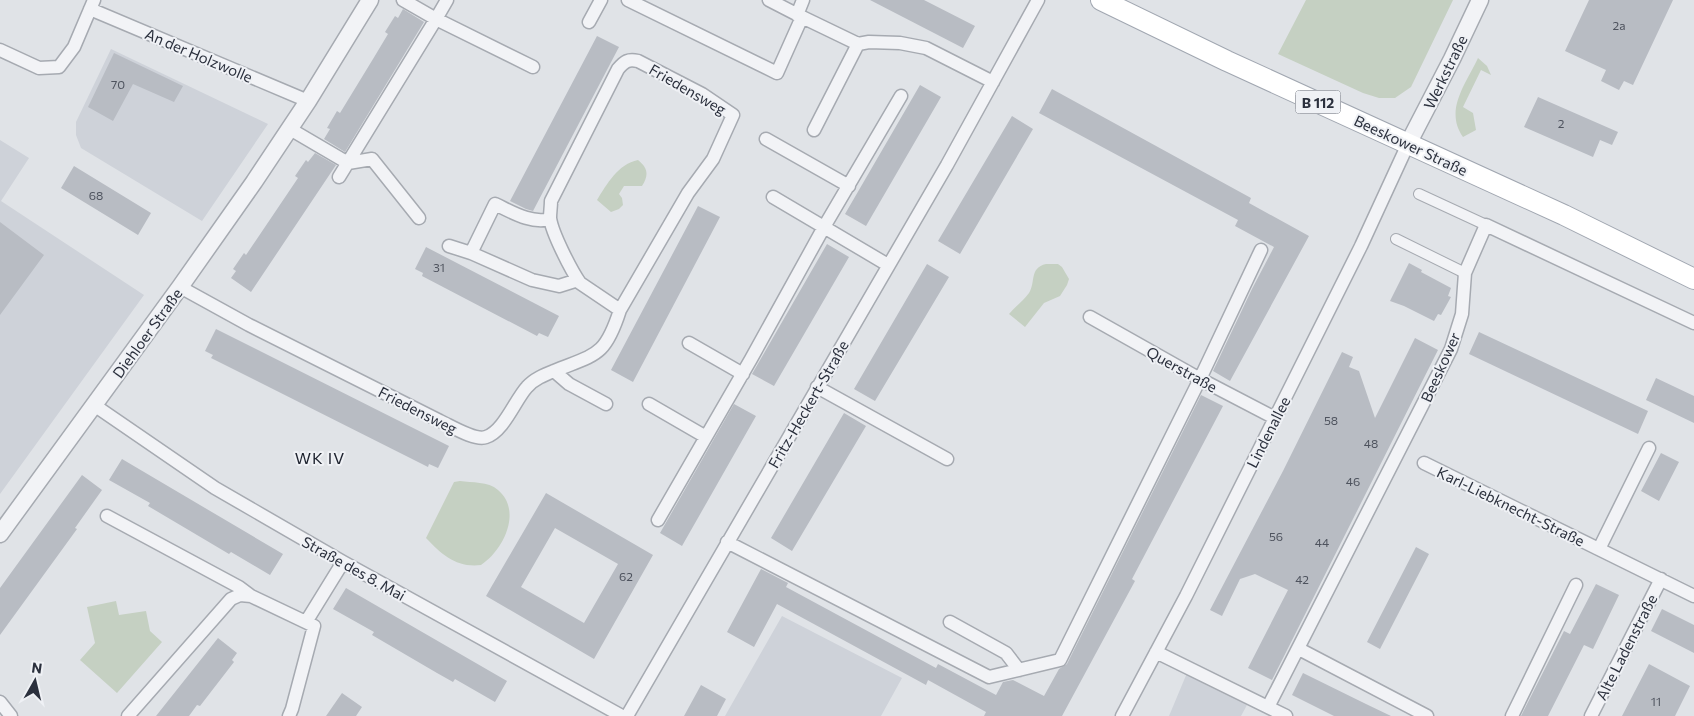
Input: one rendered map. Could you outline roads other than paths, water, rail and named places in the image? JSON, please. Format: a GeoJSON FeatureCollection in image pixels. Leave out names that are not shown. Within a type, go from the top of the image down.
{"type":"FeatureCollection","features":[{"type":"Feature","properties":{"kind":"main road","name":"Beeskower Straße"},"geometry":{"type":"LineString","coordinates":[[1101,0],[1227,61],[1564,215],[1694,279]]}},
{"type":"Feature","properties":{"kind":"street","name":"Diehloer Straße"},"geometry":{"type":"LineString","coordinates":[[0,534],[180,287],[290,129],[370,0]]}},
{"type":"Feature","properties":{"kind":"street"},"geometry":{"type":"LineString","coordinates":[[403,0],[436,19],[533,67]]}},
{"type":"Feature","properties":{"kind":"street"},"geometry":{"type":"LineString","coordinates":[[339,177],[447,0]]}},
{"type":"Feature","properties":{"kind":"street"},"geometry":{"type":"LineString","coordinates":[[589,22],[600,0]]}},
{"type":"Feature","properties":{"kind":"street"},"geometry":{"type":"LineString","coordinates":[[628,0],[777,73],[800,16],[803,0]]}},
{"type":"Feature","properties":{"kind":"street"},"geometry":{"type":"LineString","coordinates":[[769,0],[858,44],[869,42],[900,43],[926,48],[993,82]]}},
{"type":"Feature","properties":{"kind":"street","name":"Fritz-Heckert-Straße"},"geometry":{"type":"LineString","coordinates":[[626,716],[888,265],[1038,0]]}},
{"type":"Feature","properties":{"kind":"street","name":"Werkstraße"},"geometry":{"type":"LineString","coordinates":[[1408,144],[1440,84],[1480,0]]}},
{"type":"Feature","properties":{"kind":"street","name":"An der Holzwolle"},"geometry":{"type":"LineString","coordinates":[[0,50],[39,68],[59,67],[74,47],[92,4],[308,101]]}},
{"type":"Feature","properties":{"kind":"street"},"geometry":{"type":"LineString","coordinates":[[814,130],[858,44]]}},
{"type":"Feature","properties":{"kind":"street","name":"Friedensweg"},"geometry":{"type":"LineString","coordinates":[[180,287],[249,325],[470,436],[485,438],[493,434],[502,424],[527,387],[535,380],[592,356],[604,346],[613,332],[620,310],[688,193],[712,159],[733,115],[702,94],[638,61],[630,59],[624,62],[618,69],[551,202],[550,219]]}},
{"type":"Feature","properties":{"kind":"street"},"geometry":{"type":"LineString","coordinates":[[658,520],[743,374],[824,227],[901,96]]}},
{"type":"Feature","properties":{"kind":"street"},"geometry":{"type":"LineString","coordinates":[[290,129],[348,163],[372,159],[419,218]]}},
{"type":"Feature","properties":{"kind":"street"},"geometry":{"type":"LineString","coordinates":[[766,139],[849,186]]}},
{"type":"Feature","properties":{"kind":"street","name":"Lindenallee"},"geometry":{"type":"LineString","coordinates":[[1122,716],[1186,596],[1362,246],[1408,144]]}},
{"type":"Feature","properties":{"kind":"street"},"geometry":{"type":"LineString","coordinates":[[1419,194],[1694,323]]}},
{"type":"Feature","properties":{"kind":"street"},"geometry":{"type":"LineString","coordinates":[[773,197],[888,265]]}},
{"type":"Feature","properties":{"kind":"street"},"geometry":{"type":"LineString","coordinates":[[471,253],[495,204],[524,218],[543,221],[550,219],[569,266],[578,280],[620,310]]}},
{"type":"Feature","properties":{"kind":"street","name":"Beeskower"},"geometry":{"type":"LineString","coordinates":[[1268,707],[1299,650],[1451,349],[1462,314],[1465,273],[1486,225]]}},
{"type":"Feature","properties":{"kind":"street"},"geometry":{"type":"LineString","coordinates":[[1396,238],[1465,273]]}},
{"type":"Feature","properties":{"kind":"street"},"geometry":{"type":"LineString","coordinates":[[449,246],[471,253],[532,280],[559,286],[578,280]]}},
{"type":"Feature","properties":{"kind":"street"},"geometry":{"type":"LineString","coordinates":[[727,542],[989,677],[1060,660],[1200,379],[1261,250]]}},
{"type":"Feature","properties":{"kind":"street","name":"Querstraße"},"geometry":{"type":"LineString","coordinates":[[1090,317],[1200,379],[1275,418]]}},
{"type":"Feature","properties":{"kind":"street"},"geometry":{"type":"LineString","coordinates":[[689,343],[743,374]]}},
{"type":"Feature","properties":{"kind":"street"},"geometry":{"type":"LineString","coordinates":[[554,371],[569,384],[606,404]]}},
{"type":"Feature","properties":{"kind":"street"},"geometry":{"type":"LineString","coordinates":[[817,387],[947,459]]}},
{"type":"Feature","properties":{"kind":"street"},"geometry":{"type":"LineString","coordinates":[[649,404],[706,437]]}},
{"type":"Feature","properties":{"kind":"street","name":"Straße des 8. Mai"},"geometry":{"type":"LineString","coordinates":[[94,405],[215,488],[343,562],[622,716]]}},
{"type":"Feature","properties":{"kind":"street","name":"Karl-Liebknecht-Straße"},"geometry":{"type":"LineString","coordinates":[[1599,549],[1648,448]]}},
{"type":"Feature","properties":{"kind":"street","name":"Karl-Liebknecht-Straße"},"geometry":{"type":"LineString","coordinates":[[1424,463],[1694,596]]}},
{"type":"Feature","properties":{"kind":"street"},"geometry":{"type":"LineString","coordinates":[[107,516],[239,587],[252,596],[314,626],[289,716]]}},
{"type":"Feature","properties":{"kind":"street"},"geometry":{"type":"LineString","coordinates":[[306,622],[343,562]]}},
{"type":"Feature","properties":{"kind":"street","name":"Alte Ladenstraße"},"geometry":{"type":"LineString","coordinates":[[1591,716],[1661,579]]}},
{"type":"Feature","properties":{"kind":"street"},"geometry":{"type":"LineString","coordinates":[[1512,716],[1576,585]]}},
{"type":"Feature","properties":{"kind":"street"},"geometry":{"type":"LineString","coordinates":[[128,716],[231,599],[240,595],[252,596]]}},
{"type":"Feature","properties":{"kind":"street"},"geometry":{"type":"LineString","coordinates":[[950,622],[1006,653],[1019,670]]}},
{"type":"Feature","properties":{"kind":"street"},"geometry":{"type":"LineString","coordinates":[[1299,650],[1427,716]]}},
{"type":"Feature","properties":{"kind":"street"},"geometry":{"type":"LineString","coordinates":[[1156,652],[1286,716]]}},
{"type":"Feature","properties":{"kind":"street"},"geometry":{"type":"LineString","coordinates":[[0,702],[10,716]]}},
{"type":"Feature","properties":{"kind":"district","name":"WK IV"},"geometry":{"type":"Point","coordinates":[320,457]}}]}
